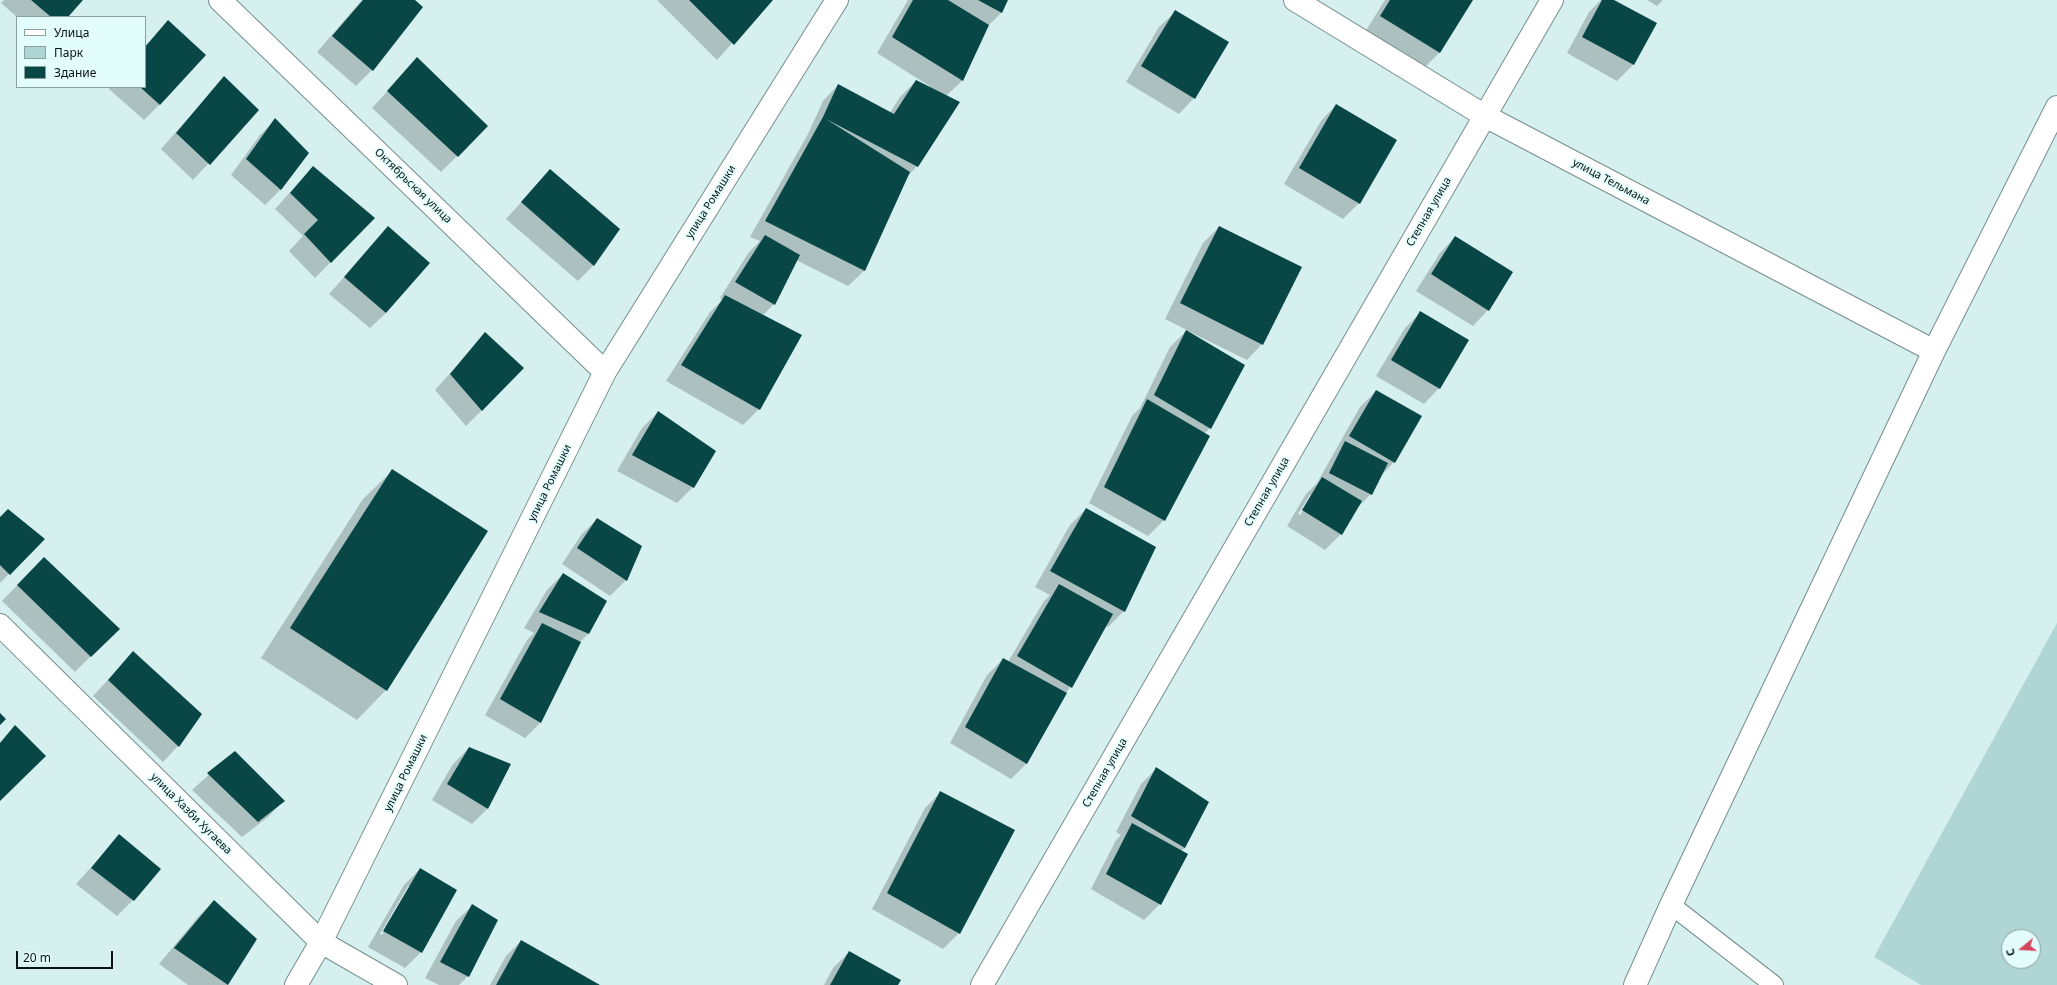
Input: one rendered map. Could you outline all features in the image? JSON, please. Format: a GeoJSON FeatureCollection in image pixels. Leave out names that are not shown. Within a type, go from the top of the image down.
{"type":"FeatureCollection","features":[{"type":"Feature","properties":{"kind":"street","name":"Октябрьская улица"},"geometry":{"type":"LineString","coordinates":[[220,0],[605,372]]}},
{"type":"Feature","properties":{"kind":"street","name":"улица Ромашки"},"geometry":{"type":"LineString","coordinates":[[296,985],[321,942],[605,372],[837,0]]}},
{"type":"Feature","properties":{"kind":"street","name":"улица Тельмана"},"geometry":{"type":"LineString","coordinates":[[1296,0],[1485,116],[1934,351]]}},
{"type":"Feature","properties":{"kind":"street","name":"Степная улица"},"geometry":{"type":"LineString","coordinates":[[982,985],[1552,0]]}},
{"type":"Feature","properties":{"kind":"street"},"geometry":{"type":"LineString","coordinates":[[1635,985],[1671,904],[1934,351],[2057,107]]}},
{"type":"Feature","properties":{"kind":"street","name":"улица Хазби Хугаева"},"geometry":{"type":"LineString","coordinates":[[0,624],[321,942],[396,985]]}},
{"type":"Feature","properties":{"kind":"lane"},"geometry":{"type":"LineString","coordinates":[[1671,904],[1774,985]]}},
{"type":"Feature","properties":{"kind":"green space"},"geometry":{"type":"Polygon","coordinates":[[[2057,623],[2057,985],[1921,985],[1874,957],[2057,623]]]}},
{"type":"Feature","properties":{"kind":"building"},"geometry":{"type":"Polygon","coordinates":[[[31,0],[83,0],[69,16],[50,16],[31,0]]]}},
{"type":"Feature","properties":{"kind":"building"},"geometry":{"type":"Polygon","coordinates":[[[363,0],[415,0],[423,7],[373,71],[332,36],[363,0]]]}},
{"type":"Feature","properties":{"kind":"building"},"geometry":{"type":"Polygon","coordinates":[[[689,0],[773,0],[734,45],[689,0]]]}},
{"type":"Feature","properties":{"kind":"building"},"geometry":{"type":"Polygon","coordinates":[[[913,0],[948,0],[989,25],[963,81],[892,37],[913,0]]]}},
{"type":"Feature","properties":{"kind":"building"},"geometry":{"type":"Polygon","coordinates":[[[978,0],[1008,0],[1002,13],[978,0]]]}},
{"type":"Feature","properties":{"kind":"building"},"geometry":{"type":"Polygon","coordinates":[[[1390,0],[1473,0],[1440,53],[1380,16],[1390,0]]]}},
{"type":"Feature","properties":{"kind":"building"},"geometry":{"type":"Polygon","coordinates":[[[1602,0],[1614,0],[1657,23],[1634,65],[1582,37],[1602,0]]]}},
{"type":"Feature","properties":{"kind":"building"},"geometry":{"type":"Polygon","coordinates":[[[1175,10],[1229,42],[1195,99],[1141,66],[1175,10]]]}},
{"type":"Feature","properties":{"kind":"building"},"geometry":{"type":"Polygon","coordinates":[[[168,20],[206,55],[160,105],[141,88],[146,88],[146,46],[168,20]]]}},
{"type":"Feature","properties":{"kind":"building"},"geometry":{"type":"Polygon","coordinates":[[[417,57],[488,126],[458,157],[387,91],[417,57]]]}},
{"type":"Feature","properties":{"kind":"building"},"geometry":{"type":"Polygon","coordinates":[[[224,76],[259,110],[210,165],[176,133],[224,76]]]}},
{"type":"Feature","properties":{"kind":"building"},"geometry":{"type":"Polygon","coordinates":[[[916,80],[960,102],[918,167],[826,119],[910,172],[865,271],[765,221],[823,117],[838,84],[894,114],[916,80]]]}},
{"type":"Feature","properties":{"kind":"building"},"geometry":{"type":"Polygon","coordinates":[[[1336,104],[1397,140],[1360,204],[1299,168],[1336,104]]]}},
{"type":"Feature","properties":{"kind":"building"},"geometry":{"type":"Polygon","coordinates":[[[275,118],[309,153],[281,190],[246,159],[275,118]]]}},
{"type":"Feature","properties":{"kind":"building"},"geometry":{"type":"Polygon","coordinates":[[[313,166],[375,218],[331,263],[304,234],[318,220],[290,193],[313,166]]]}},
{"type":"Feature","properties":{"kind":"building"},"geometry":{"type":"Polygon","coordinates":[[[550,169],[620,229],[594,266],[521,202],[550,169]]]}},
{"type":"Feature","properties":{"kind":"building"},"geometry":{"type":"Polygon","coordinates":[[[388,226],[430,263],[386,313],[344,277],[388,226]]]}},
{"type":"Feature","properties":{"kind":"building"},"geometry":{"type":"Polygon","coordinates":[[[1219,226],[1302,267],[1263,345],[1180,303],[1219,226]]]}},
{"type":"Feature","properties":{"kind":"building"},"geometry":{"type":"Polygon","coordinates":[[[765,235],[800,255],[775,305],[735,282],[765,235]]]}},
{"type":"Feature","properties":{"kind":"building"},"geometry":{"type":"Polygon","coordinates":[[[1455,236],[1513,272],[1489,311],[1431,274],[1455,236]]]}},
{"type":"Feature","properties":{"kind":"building"},"geometry":{"type":"Polygon","coordinates":[[[725,295],[802,335],[760,410],[681,365],[725,295]]]}},
{"type":"Feature","properties":{"kind":"building"},"geometry":{"type":"Polygon","coordinates":[[[1420,311],[1469,340],[1440,389],[1391,360],[1420,311]]]}},
{"type":"Feature","properties":{"kind":"building"},"geometry":{"type":"Polygon","coordinates":[[[1186,330],[1245,365],[1211,429],[1154,395],[1186,330]]]}},
{"type":"Feature","properties":{"kind":"building"},"geometry":{"type":"Polygon","coordinates":[[[485,332],[524,368],[482,411],[450,374],[485,332]]]}},
{"type":"Feature","properties":{"kind":"building"},"geometry":{"type":"Polygon","coordinates":[[[1376,390],[1422,416],[1395,463],[1349,436],[1376,390]]]}},
{"type":"Feature","properties":{"kind":"building"},"geometry":{"type":"Polygon","coordinates":[[[1147,399],[1210,436],[1165,521],[1104,487],[1147,399]]]}},
{"type":"Feature","properties":{"kind":"building"},"geometry":{"type":"Polygon","coordinates":[[[658,411],[716,451],[694,488],[632,455],[658,411]]]}},
{"type":"Feature","properties":{"kind":"building"},"geometry":{"type":"Polygon","coordinates":[[[1345,441],[1388,463],[1372,495],[1329,473],[1345,441]]]}},
{"type":"Feature","properties":{"kind":"building"},"geometry":{"type":"Polygon","coordinates":[[[392,469],[488,531],[387,691],[290,628],[392,469]]]}},
{"type":"Feature","properties":{"kind":"building"},"geometry":{"type":"Polygon","coordinates":[[[1322,477],[1362,501],[1342,535],[1302,510],[1322,477]]]}},
{"type":"Feature","properties":{"kind":"building"},"geometry":{"type":"Polygon","coordinates":[[[1086,508],[1156,547],[1125,612],[1050,571],[1086,508]]]}},
{"type":"Feature","properties":{"kind":"building"},"geometry":{"type":"Polygon","coordinates":[[[8,509],[45,539],[10,575],[0,565],[0,517],[8,509]]]}},
{"type":"Feature","properties":{"kind":"building"},"geometry":{"type":"Polygon","coordinates":[[[597,518],[642,546],[627,581],[577,548],[597,518]]]}},
{"type":"Feature","properties":{"kind":"building"},"geometry":{"type":"Polygon","coordinates":[[[44,557],[120,629],[91,657],[17,585],[44,557]]]}},
{"type":"Feature","properties":{"kind":"building"},"geometry":{"type":"Polygon","coordinates":[[[563,573],[607,601],[589,634],[539,612],[563,573]]]}},
{"type":"Feature","properties":{"kind":"building"},"geometry":{"type":"Polygon","coordinates":[[[1059,584],[1113,614],[1072,688],[1017,656],[1059,584]]]}},
{"type":"Feature","properties":{"kind":"building"},"geometry":{"type":"Polygon","coordinates":[[[542,623],[581,642],[541,723],[500,699],[542,623]]]}},
{"type":"Feature","properties":{"kind":"building"},"geometry":{"type":"Polygon","coordinates":[[[133,651],[202,714],[179,747],[108,680],[133,651]]]}},
{"type":"Feature","properties":{"kind":"building"},"geometry":{"type":"Polygon","coordinates":[[[1003,658],[1067,693],[1027,764],[965,727],[1003,658]]]}},
{"type":"Feature","properties":{"kind":"building"},"geometry":{"type":"Polygon","coordinates":[[[0,713],[6,719],[0,725],[0,713]]]}},
{"type":"Feature","properties":{"kind":"building"},"geometry":{"type":"Polygon","coordinates":[[[15,725],[46,756],[0,801],[0,743],[15,725]]]}},
{"type":"Feature","properties":{"kind":"building"},"geometry":{"type":"Polygon","coordinates":[[[469,747],[511,764],[488,809],[447,784],[469,747]]]}},
{"type":"Feature","properties":{"kind":"building"},"geometry":{"type":"Polygon","coordinates":[[[235,751],[285,801],[258,822],[207,773],[235,751]]]}},
{"type":"Feature","properties":{"kind":"building"},"geometry":{"type":"Polygon","coordinates":[[[1156,767],[1209,802],[1185,848],[1131,816],[1156,767]]]}},
{"type":"Feature","properties":{"kind":"building"},"geometry":{"type":"Polygon","coordinates":[[[940,791],[1015,830],[960,934],[887,893],[940,791]]]}},
{"type":"Feature","properties":{"kind":"building"},"geometry":{"type":"Polygon","coordinates":[[[1132,823],[1188,854],[1161,905],[1106,874],[1132,823]]]}},
{"type":"Feature","properties":{"kind":"building"},"geometry":{"type":"Polygon","coordinates":[[[119,834],[161,869],[134,901],[91,868],[119,834]]]}},
{"type":"Feature","properties":{"kind":"building"},"geometry":{"type":"Polygon","coordinates":[[[420,868],[457,890],[422,953],[383,931],[420,868]]]}},
{"type":"Feature","properties":{"kind":"building"},"geometry":{"type":"Polygon","coordinates":[[[214,900],[257,939],[228,985],[174,948],[214,900]]]}},
{"type":"Feature","properties":{"kind":"building"},"geometry":{"type":"Polygon","coordinates":[[[472,904],[498,920],[469,977],[440,962],[472,904]]]}},
{"type":"Feature","properties":{"kind":"building"},"geometry":{"type":"Polygon","coordinates":[[[521,940],[600,985],[496,985],[521,940]]]}},
{"type":"Feature","properties":{"kind":"building"},"geometry":{"type":"Polygon","coordinates":[[[849,951],[901,980],[898,985],[830,985],[849,951]]]}}]}
